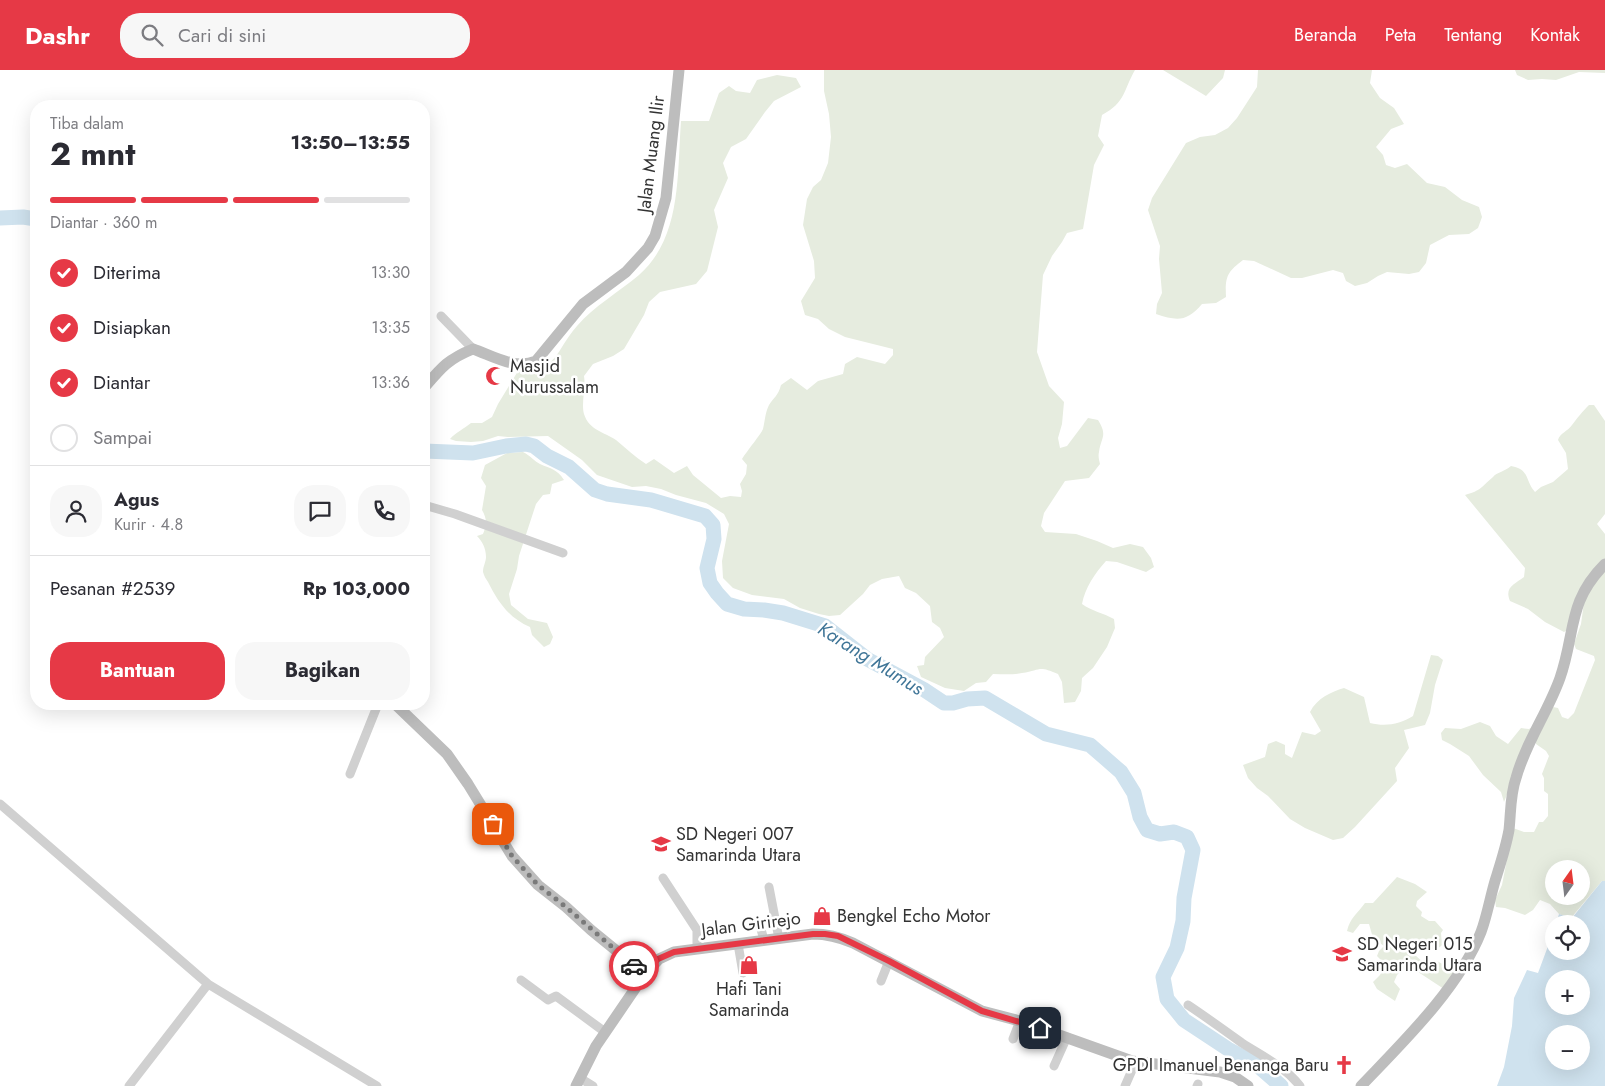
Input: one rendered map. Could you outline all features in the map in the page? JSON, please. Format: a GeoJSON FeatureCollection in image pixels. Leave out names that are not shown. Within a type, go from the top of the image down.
{"type":"FeatureCollection","features":[{"type":"Feature","properties":{"kind":"main road","name":"Jalan Muang Ilir"},"geometry":{"type":"LineString","coordinates":[[473,349],[517,365],[530,364],[536,361],[583,304],[626,272],[648,248],[660,224],[666,198],[680,70]]}},
{"type":"Feature","properties":{"kind":"main road"},"geometry":{"type":"LineString","coordinates":[[430,381],[445,363],[473,349]]}},
{"type":"Feature","properties":{"kind":"main road"},"geometry":{"type":"LineString","coordinates":[[1361,1086],[1416,1027],[1458,976],[1473,950],[1481,931],[1508,832],[1512,794],[1518,770],[1561,676],[1576,609],[1585,588],[1605,564]]}},
{"type":"Feature","properties":{"kind":"main road"},"geometry":{"type":"LineString","coordinates":[[401,710],[447,754],[468,784],[512,856],[538,885],[644,974]]}},
{"type":"Feature","properties":{"kind":"main road","name":"Jalan Girirejo"},"geometry":{"type":"LineString","coordinates":[[578,1082],[589,1058],[605,1032],[644,974],[658,959],[669,953],[813,934],[832,934],[853,942],[982,1011],[1020,1021],[1123,1058],[1220,1072],[1235,1077],[1248,1086]]}},
{"type":"Feature","properties":{"kind":"street"},"geometry":{"type":"LineString","coordinates":[[441,316],[473,349]]}},
{"type":"Feature","properties":{"kind":"street"},"geometry":{"type":"LineString","coordinates":[[430,507],[563,553]]}},
{"type":"Feature","properties":{"kind":"street"},"geometry":{"type":"LineString","coordinates":[[350,774],[376,710]]}},
{"type":"Feature","properties":{"kind":"street"},"geometry":{"type":"LineString","coordinates":[[0,804],[208,984],[377,1086]]}},
{"type":"Feature","properties":{"kind":"street"},"geometry":{"type":"LineString","coordinates":[[663,878],[697,930],[697,949]]}},
{"type":"Feature","properties":{"kind":"street"},"geometry":{"type":"LineString","coordinates":[[769,887],[779,939]]}},
{"type":"Feature","properties":{"kind":"street"},"geometry":{"type":"LineString","coordinates":[[759,922],[764,940]]}},
{"type":"Feature","properties":{"kind":"street"},"geometry":{"type":"LineString","coordinates":[[738,944],[743,973]]}},
{"type":"Feature","properties":{"kind":"street"},"geometry":{"type":"LineString","coordinates":[[881,981],[889,961]]}},
{"type":"Feature","properties":{"kind":"street"},"geometry":{"type":"LineString","coordinates":[[521,980],[548,1000],[556,996],[605,1032]]}},
{"type":"Feature","properties":{"kind":"street"},"geometry":{"type":"LineString","coordinates":[[129,1086],[208,984]]}},
{"type":"Feature","properties":{"kind":"street"},"geometry":{"type":"LineString","coordinates":[[1188,1004],[1242,1043],[1280,1066],[1300,1086]]}},
{"type":"Feature","properties":{"kind":"street"},"geometry":{"type":"LineString","coordinates":[[1013,1039],[1020,1021]]}},
{"type":"Feature","properties":{"kind":"street"},"geometry":{"type":"LineString","coordinates":[[1054,1066],[1067,1037]]}},
{"type":"Feature","properties":{"kind":"street"},"geometry":{"type":"LineString","coordinates":[[1125,1086],[1136,1061]]}},
{"type":"Feature","properties":{"kind":"street"},"geometry":{"type":"LineString","coordinates":[[578,1082],[593,1086]]}},
{"type":"Feature","properties":{"kind":"shaded area"},"geometry":{"type":"Polygon","coordinates":[[[824,70],[1135,70],[1120,101],[1102,115],[1098,136],[1104,145],[1094,165],[1083,229],[1067,233],[1052,256],[1043,275],[1037,352],[1049,386],[1064,402],[1062,424],[1058,438],[1060,448],[1067,446],[1088,418],[1098,420],[1103,430],[1103,436],[1099,454],[1100,464],[1089,478],[1065,481],[1044,513],[1041,526],[1045,532],[1076,534],[1113,548],[1130,544],[1143,547],[1151,558],[1154,567],[1146,572],[1117,562],[1106,561],[1091,581],[1085,592],[1082,604],[1114,619],[1115,628],[1107,647],[1093,668],[1082,678],[1081,691],[1075,702],[1064,703],[1062,682],[1058,674],[1043,669],[1015,674],[993,674],[986,682],[976,683],[964,691],[945,688],[921,677],[917,666],[924,665],[925,657],[944,637],[940,628],[932,622],[930,606],[916,593],[905,588],[899,576],[882,579],[870,585],[840,615],[829,616],[819,614],[800,608],[784,599],[752,595],[733,588],[723,578],[722,561],[729,524],[724,514],[706,503],[661,489],[646,486],[632,487],[597,475],[582,460],[548,436],[498,436],[483,441],[471,442],[450,439],[471,423],[482,423],[492,417],[518,371],[541,368],[548,364],[584,319],[639,275],[653,260],[663,242],[675,204],[681,121],[709,121],[719,93],[729,86],[736,91],[750,93],[757,80],[777,75],[796,78],[801,87],[774,101],[746,139],[731,147],[723,163],[728,178],[714,210],[718,227],[707,271],[696,284],[660,292],[649,302],[644,315],[624,349],[613,356],[593,364],[584,376],[584,414],[589,424],[616,440],[646,464],[654,459],[674,473],[687,466],[693,475],[721,498],[730,496],[741,497],[740,484],[746,474],[747,465],[742,459],[760,435],[768,408],[781,385],[791,378],[807,390],[818,381],[843,374],[845,364],[857,357],[885,364],[893,355],[893,349],[845,337],[829,329],[818,319],[805,315],[801,301],[815,278],[814,261],[803,225],[807,199],[813,187],[821,180],[828,163],[831,137],[824,91],[824,70]]]}},
{"type":"Feature","properties":{"kind":"shaded area"},"geometry":{"type":"Polygon","coordinates":[[[1163,70],[1225,70],[1223,78],[1206,96],[1163,70]]]}},
{"type":"Feature","properties":{"kind":"shaded area"},"geometry":{"type":"Polygon","coordinates":[[[1258,70],[1372,70],[1370,83],[1380,98],[1394,108],[1404,124],[1391,129],[1376,147],[1383,155],[1386,165],[1395,168],[1407,164],[1427,183],[1445,187],[1462,200],[1479,207],[1482,217],[1478,228],[1469,234],[1449,235],[1430,245],[1426,263],[1419,272],[1409,274],[1387,272],[1367,283],[1355,286],[1346,281],[1343,273],[1333,270],[1302,278],[1291,278],[1254,261],[1243,260],[1228,275],[1226,297],[1216,303],[1202,304],[1197,310],[1186,317],[1176,319],[1156,314],[1157,304],[1162,293],[1159,259],[1160,246],[1148,210],[1152,198],[1186,143],[1200,137],[1215,135],[1228,128],[1237,118],[1257,87],[1258,70]]]}},
{"type":"Feature","properties":{"kind":"shaded area"},"geometry":{"type":"Polygon","coordinates":[[[1515,70],[1605,70],[1605,73],[1579,72],[1556,80],[1528,80],[1517,75],[1515,70]]]}},
{"type":"Feature","properties":{"kind":"shaded area"},"geometry":{"type":"Polygon","coordinates":[[[1589,405],[1594,405],[1605,421],[1605,514],[1597,524],[1605,534],[1605,560],[1569,629],[1564,632],[1545,622],[1528,609],[1510,601],[1509,589],[1524,577],[1525,568],[1465,495],[1478,490],[1495,475],[1511,466],[1524,473],[1535,492],[1553,482],[1568,469],[1566,453],[1558,440],[1589,405]]]}},
{"type":"Feature","properties":{"kind":"shaded area"},"geometry":{"type":"Polygon","coordinates":[[[523,452],[538,463],[556,471],[564,480],[552,484],[550,494],[543,495],[536,504],[509,594],[511,605],[528,619],[547,623],[553,637],[550,644],[544,647],[532,635],[530,627],[510,614],[496,596],[483,573],[486,559],[485,551],[482,542],[477,536],[483,534],[486,524],[482,510],[486,486],[481,478],[485,465],[507,453],[523,452]]]}},
{"type":"Feature","properties":{"kind":"shaded area"},"geometry":{"type":"Polygon","coordinates":[[[1605,568],[1605,881],[1602,881],[1590,895],[1590,860],[1545,860],[1545,902],[1540,900],[1533,910],[1525,915],[1496,907],[1495,900],[1502,885],[1513,828],[1524,832],[1534,832],[1539,822],[1543,822],[1548,816],[1548,794],[1544,791],[1544,778],[1542,774],[1549,756],[1546,751],[1536,744],[1536,740],[1553,707],[1558,708],[1562,717],[1568,719],[1574,713],[1595,660],[1594,656],[1576,649],[1574,644],[1581,624],[1585,595],[1605,568]]]}},
{"type":"Feature","properties":{"kind":"shaded area"},"geometry":{"type":"Polygon","coordinates":[[[1431,655],[1438,656],[1443,660],[1435,685],[1430,713],[1425,725],[1404,730],[1409,748],[1395,768],[1397,781],[1343,838],[1333,840],[1305,828],[1290,819],[1248,778],[1243,765],[1265,757],[1268,744],[1276,741],[1285,745],[1285,754],[1292,758],[1302,732],[1315,735],[1321,731],[1310,712],[1320,699],[1344,688],[1364,697],[1370,723],[1393,724],[1413,716],[1431,655]]]}},
{"type":"Feature","properties":{"kind":"shaded area"},"geometry":{"type":"Polygon","coordinates":[[[1480,722],[1490,726],[1496,736],[1508,744],[1521,728],[1529,729],[1535,725],[1504,802],[1501,792],[1483,775],[1469,756],[1442,740],[1441,733],[1445,728],[1461,729],[1480,722]]]}},
{"type":"Feature","properties":{"kind":"shaded area"},"geometry":{"type":"Polygon","coordinates":[[[1397,877],[1415,884],[1427,892],[1417,901],[1416,906],[1422,912],[1421,916],[1429,921],[1435,921],[1443,930],[1441,933],[1442,945],[1440,947],[1434,949],[1426,946],[1421,947],[1415,955],[1425,964],[1430,965],[1433,960],[1437,961],[1457,972],[1444,989],[1412,968],[1405,967],[1397,975],[1394,982],[1400,989],[1395,1001],[1377,989],[1373,982],[1380,975],[1384,967],[1382,961],[1377,956],[1384,946],[1373,938],[1369,924],[1360,924],[1353,933],[1347,931],[1352,919],[1365,903],[1373,903],[1397,877]]]}},
{"type":"Feature","properties":{"kind":"shaded area"},"geometry":{"type":"Polygon","coordinates":[[[1551,905],[1582,905],[1574,915],[1559,914],[1551,905]]]}},
{"type":"Feature","properties":{"kind":"water"},"geometry":{"type":"Polygon","coordinates":[[[1602,881],[1605,881],[1605,1086],[1497,1086],[1504,1067],[1512,1026],[1514,998],[1527,970],[1538,973],[1545,954],[1545,960],[1590,960],[1590,915],[1574,915],[1583,905],[1590,905],[1590,896],[1602,881]]]}},
{"type":"Feature","properties":{"kind":"waterway","name":"Karang Mumus"},"geometry":{"type":"LineString","coordinates":[[0,218],[30,218]]}},
{"type":"Feature","properties":{"kind":"waterway","name":"Karang Mumus"},"geometry":{"type":"LineString","coordinates":[[430,451],[473,453],[526,444],[534,446],[547,456],[569,467],[595,490],[607,494],[651,500],[705,516],[713,525],[714,539],[707,568],[710,583],[727,604],[744,609],[783,613],[825,626],[867,659],[923,689],[944,703],[985,698],[1046,734],[1090,745],[1121,772],[1134,793],[1140,817],[1147,830],[1160,834],[1174,832],[1187,837],[1193,850],[1184,898],[1183,921],[1177,948],[1163,977],[1167,999],[1184,1020],[1228,1049],[1256,1064],[1281,1086]]}},
{"type":"Feature","properties":{"kind":"way so far"},"geometry":{"type":"LineString","coordinates":[[493,824],[512,856],[538,885],[634,966]]}},
{"type":"Feature","properties":{"kind":"place","name":"Masjid Nurussalam"},"geometry":{"type":"Point","coordinates":[495,376]}},
{"type":"Feature","properties":{"kind":"place","name":"SD Negeri 007 Samarinda Utara"},"geometry":{"type":"Point","coordinates":[661,844]}},
{"type":"Feature","properties":{"kind":"place","name":"Bengkel Echo Motor"},"geometry":{"type":"Point","coordinates":[822,916]}},
{"type":"Feature","properties":{"kind":"place","name":"SD Negeri 015 Samarinda Utara"},"geometry":{"type":"Point","coordinates":[1342,954]}},
{"type":"Feature","properties":{"kind":"place","name":"Hafi Tani Samarinda"},"geometry":{"type":"Point","coordinates":[749,965]}},
{"type":"Feature","properties":{"kind":"place","name":"GPDI Imanuel Benanga Baru"},"geometry":{"type":"Point","coordinates":[1344,1065]}},
{"type":"Feature","properties":{"kind":"route"},"geometry":{"type":"LineString","coordinates":[[634,966],[644,974],[658,959],[669,953],[813,934],[832,934],[853,942],[982,1011],[1040,1028]]}}]}
